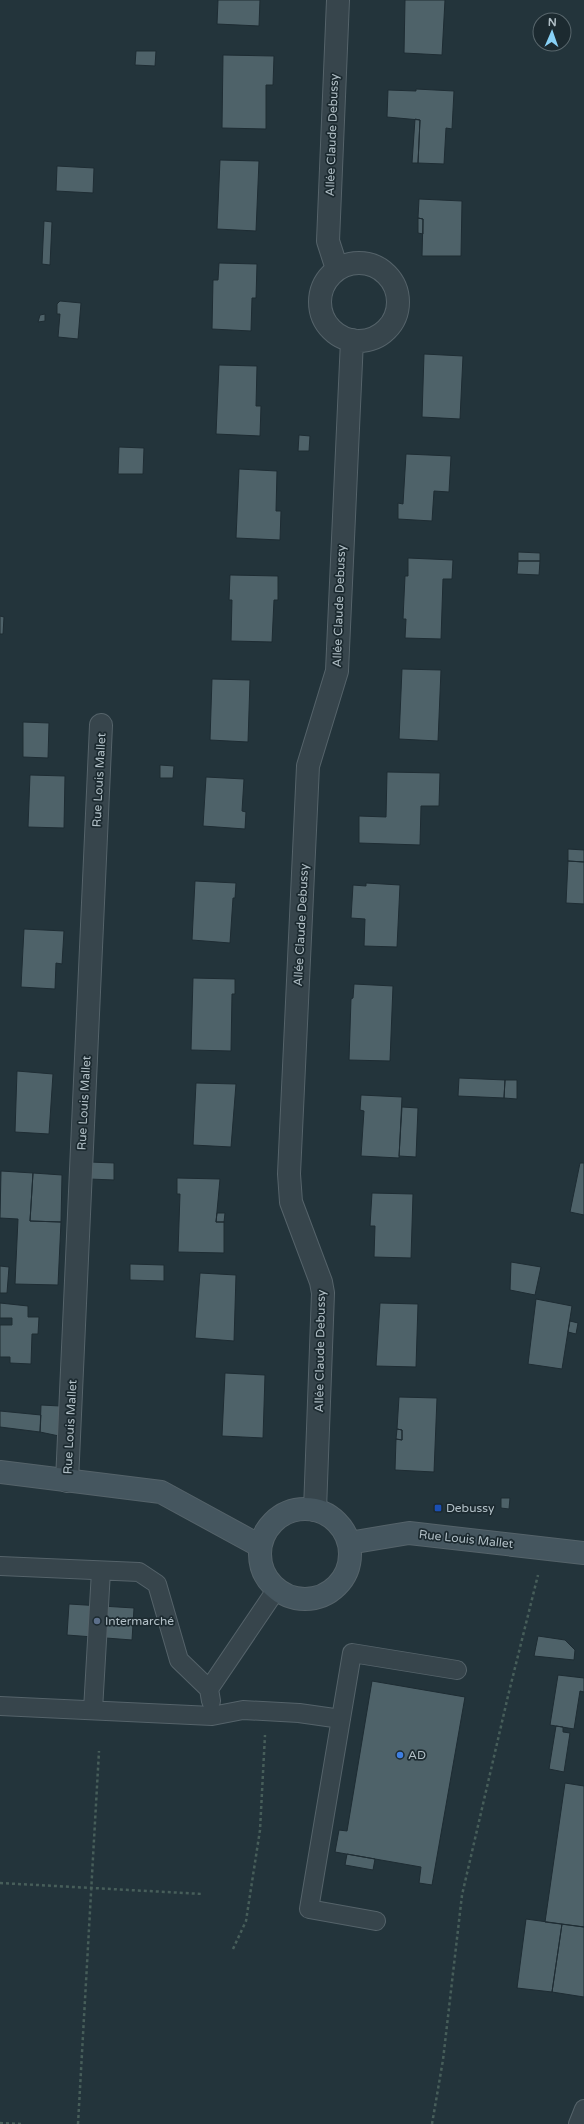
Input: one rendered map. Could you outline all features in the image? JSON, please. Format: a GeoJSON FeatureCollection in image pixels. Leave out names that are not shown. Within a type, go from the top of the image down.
{"type":"FeatureCollection","features":[{"type":"Feature","properties":{"kind":"main road","name":"Rue Louis Mallet"},"geometry":{"type":"LineString","coordinates":[[0,1472],[67,1482],[161,1492],[260,1546]]}},
{"type":"Feature","properties":{"kind":"main road"},"geometry":{"type":"LineString","coordinates":[[302,1509],[315,1510],[327,1514],[337,1522],[349,1543],[350,1556],[348,1568],[343,1579],[335,1589],[312,1600],[299,1600],[287,1597],[276,1590],[268,1582],[262,1571],[259,1559],[260,1546],[270,1524],[279,1516],[290,1511],[302,1509]]}},
{"type":"Feature","properties":{"kind":"main road","name":"Rue Louis Mallet"},"geometry":{"type":"LineString","coordinates":[[349,1543],[409,1533],[546,1547],[584,1553]]}},
{"type":"Feature","properties":{"kind":"street","name":"Allée Claude Debussy"},"geometry":{"type":"LineString","coordinates":[[337,269],[328,241],[338,0]]}},
{"type":"Feature","properties":{"kind":"street"},"geometry":{"type":"LineString","coordinates":[[347,263],[367,263],[385,273],[396,285],[399,302],[394,321],[385,332],[372,338],[352,340],[341,336],[330,328],[321,313],[322,288],[331,273],[347,263]]}},
{"type":"Feature","properties":{"kind":"street","name":"Allée Claude Debussy"},"geometry":{"type":"LineString","coordinates":[[315,1510],[323,1293],[321,1282],[291,1202],[289,1174],[308,766],[337,671],[352,340]]}},
{"type":"Feature","properties":{"kind":"street","name":"Rue Louis Mallet"},"geometry":{"type":"LineString","coordinates":[[67,1482],[101,725]]}},
{"type":"Feature","properties":{"kind":"lane"},"geometry":{"type":"LineString","coordinates":[[0,1566],[139,1572],[157,1584],[179,1660],[209,1690],[212,1716]]}},
{"type":"Feature","properties":{"kind":"lane"},"geometry":{"type":"LineString","coordinates":[[93,1710],[100,1571]]}},
{"type":"Feature","properties":{"kind":"lane"},"geometry":{"type":"LineString","coordinates":[[209,1690],[276,1590]]}},
{"type":"Feature","properties":{"kind":"lane"},"geometry":{"type":"LineString","coordinates":[[376,1921],[309,1910],[352,1653],[457,1670]]}},
{"type":"Feature","properties":{"kind":"lane"},"geometry":{"type":"LineString","coordinates":[[0,1706],[212,1716],[242,1710],[299,1713],[341,1719]]}},
{"type":"Feature","properties":{"kind":"lane"},"geometry":{"type":"LineString","coordinates":[[578,2124],[584,2110]]}},
{"type":"Feature","properties":{"kind":"path"},"geometry":{"type":"LineString","coordinates":[[432,2124],[443,2060],[462,1895],[522,1634],[546,1547]]}},
{"type":"Feature","properties":{"kind":"path"},"geometry":{"type":"LineString","coordinates":[[233,1949],[246,1921],[260,1830],[267,1711]]}},
{"type":"Feature","properties":{"kind":"path"},"geometry":{"type":"LineString","coordinates":[[78,2124],[99,1751]]}},
{"type":"Feature","properties":{"kind":"path"},"geometry":{"type":"LineString","coordinates":[[0,1883],[203,1894]]}},
{"type":"Feature","properties":{"kind":"path"},"geometry":{"type":"LineString","coordinates":[[0,2123],[22,2124]]}},
{"type":"Feature","properties":{"kind":"building"},"geometry":{"type":"Polygon","coordinates":[[[218,0],[260,0],[259,26],[217,24],[218,0]]]}},
{"type":"Feature","properties":{"kind":"building"},"geometry":{"type":"Polygon","coordinates":[[[405,0],[445,0],[442,55],[404,53],[405,0]]]}},
{"type":"Feature","properties":{"kind":"building"},"geometry":{"type":"Polygon","coordinates":[[[136,51],[156,51],[155,66],[135,65],[136,51]]]}},
{"type":"Feature","properties":{"kind":"building"},"geometry":{"type":"Polygon","coordinates":[[[223,55],[274,56],[273,85],[266,85],[266,129],[222,128],[223,55]]]}},
{"type":"Feature","properties":{"kind":"building"},"geometry":{"type":"Polygon","coordinates":[[[416,89],[454,91],[452,129],[446,128],[444,164],[418,163],[420,120],[387,117],[388,90],[416,91],[416,89]]]}},
{"type":"Feature","properties":{"kind":"building"},"geometry":{"type":"Polygon","coordinates":[[[415,119],[420,120],[418,163],[412,163],[415,119]]]}},
{"type":"Feature","properties":{"kind":"building"},"geometry":{"type":"Polygon","coordinates":[[[220,160],[259,161],[256,231],[217,229],[220,160]]]}},
{"type":"Feature","properties":{"kind":"building"},"geometry":{"type":"Polygon","coordinates":[[[57,166],[94,168],[93,193],[56,191],[57,166]]]}},
{"type":"Feature","properties":{"kind":"building"},"geometry":{"type":"Polygon","coordinates":[[[419,199],[462,201],[461,256],[422,256],[423,219],[418,218],[419,199]]]}},
{"type":"Feature","properties":{"kind":"building"},"geometry":{"type":"Polygon","coordinates":[[[418,218],[423,219],[423,234],[418,233],[418,218]]]}},
{"type":"Feature","properties":{"kind":"building"},"geometry":{"type":"Polygon","coordinates":[[[44,221],[52,222],[50,265],[42,264],[44,221]]]}},
{"type":"Feature","properties":{"kind":"building"},"geometry":{"type":"Polygon","coordinates":[[[219,263],[257,264],[256,298],[252,298],[251,331],[212,329],[213,280],[218,280],[219,263]]]}},
{"type":"Feature","properties":{"kind":"building"},"geometry":{"type":"Polygon","coordinates":[[[60,301],[81,303],[78,339],[58,337],[60,314],[57,314],[57,304],[60,301]]]}},
{"type":"Feature","properties":{"kind":"building"},"geometry":{"type":"Polygon","coordinates":[[[45,314],[45,321],[38,322],[40,315],[45,314]]]}},
{"type":"Feature","properties":{"kind":"building"},"geometry":{"type":"Polygon","coordinates":[[[424,354],[463,356],[460,419],[422,417],[424,354]]]}},
{"type":"Feature","properties":{"kind":"building"},"geometry":{"type":"Polygon","coordinates":[[[219,365],[257,366],[256,406],[261,406],[260,436],[216,434],[219,365]]]}},
{"type":"Feature","properties":{"kind":"building"},"geometry":{"type":"Polygon","coordinates":[[[299,435],[310,436],[309,451],[298,451],[299,435]]]}},
{"type":"Feature","properties":{"kind":"building"},"geometry":{"type":"Polygon","coordinates":[[[119,447],[144,448],[143,474],[118,474],[119,447]]]}},
{"type":"Feature","properties":{"kind":"building"},"geometry":{"type":"Polygon","coordinates":[[[406,454],[451,456],[449,492],[434,491],[432,521],[398,519],[398,503],[403,504],[406,454]]]}},
{"type":"Feature","properties":{"kind":"building"},"geometry":{"type":"Polygon","coordinates":[[[239,469],[277,471],[276,511],[281,511],[280,540],[236,538],[239,469]]]}},
{"type":"Feature","properties":{"kind":"building"},"geometry":{"type":"Polygon","coordinates":[[[518,552],[540,553],[540,561],[518,561],[518,552]]]}},
{"type":"Feature","properties":{"kind":"building"},"geometry":{"type":"Polygon","coordinates":[[[408,558],[453,560],[452,579],[443,579],[441,639],[405,638],[406,619],[403,619],[405,576],[408,576],[408,558]]]}},
{"type":"Feature","properties":{"kind":"building"},"geometry":{"type":"Polygon","coordinates":[[[518,561],[540,561],[539,575],[517,574],[518,561]]]}},
{"type":"Feature","properties":{"kind":"building"},"geometry":{"type":"Polygon","coordinates":[[[230,575],[278,576],[278,600],[274,600],[272,642],[231,641],[232,600],[229,600],[230,575]]]}},
{"type":"Feature","properties":{"kind":"building"},"geometry":{"type":"Polygon","coordinates":[[[0,616],[4,617],[3,634],[0,634],[0,616]]]}},
{"type":"Feature","properties":{"kind":"building"},"geometry":{"type":"Polygon","coordinates":[[[402,669],[441,670],[438,741],[399,739],[402,669]]]}},
{"type":"Feature","properties":{"kind":"building"},"geometry":{"type":"Polygon","coordinates":[[[212,679],[250,680],[248,742],[210,740],[212,679]]]}},
{"type":"Feature","properties":{"kind":"building"},"geometry":{"type":"Polygon","coordinates":[[[23,722],[49,723],[48,758],[23,757],[23,722]]]}},
{"type":"Feature","properties":{"kind":"building"},"geometry":{"type":"Polygon","coordinates":[[[160,765],[174,766],[173,778],[160,778],[160,765]]]}},
{"type":"Feature","properties":{"kind":"building"},"geometry":{"type":"Polygon","coordinates":[[[387,772],[440,773],[439,806],[421,806],[420,845],[359,843],[359,816],[386,817],[387,772]]]}},
{"type":"Feature","properties":{"kind":"building"},"geometry":{"type":"Polygon","coordinates":[[[30,775],[65,776],[64,828],[28,827],[30,775]]]}},
{"type":"Feature","properties":{"kind":"building"},"geometry":{"type":"Polygon","coordinates":[[[206,777],[244,779],[242,811],[246,812],[245,829],[203,826],[206,777]]]}},
{"type":"Feature","properties":{"kind":"building"},"geometry":{"type":"Polygon","coordinates":[[[568,849],[584,850],[584,862],[568,861],[568,849]]]}},
{"type":"Feature","properties":{"kind":"building"},"geometry":{"type":"Polygon","coordinates":[[[568,861],[584,862],[584,904],[566,903],[568,861]]]}},
{"type":"Feature","properties":{"kind":"building"},"geometry":{"type":"Polygon","coordinates":[[[195,881],[236,883],[235,898],[233,898],[230,943],[192,940],[195,881]]]}},
{"type":"Feature","properties":{"kind":"building"},"geometry":{"type":"Polygon","coordinates":[[[366,883],[400,885],[397,947],[364,946],[365,919],[351,918],[353,885],[366,886],[366,883]]]}},
{"type":"Feature","properties":{"kind":"building"},"geometry":{"type":"Polygon","coordinates":[[[24,929],[64,931],[62,964],[56,963],[55,989],[21,987],[24,929]]]}},
{"type":"Feature","properties":{"kind":"building"},"geometry":{"type":"Polygon","coordinates":[[[193,978],[235,979],[235,994],[232,994],[231,1051],[191,1050],[193,978]]]}},
{"type":"Feature","properties":{"kind":"building"},"geometry":{"type":"Polygon","coordinates":[[[354,984],[393,986],[390,1061],[349,1060],[351,999],[353,998],[354,984]]]}},
{"type":"Feature","properties":{"kind":"building"},"geometry":{"type":"Polygon","coordinates":[[[17,1071],[53,1074],[49,1134],[15,1132],[17,1071]]]}},
{"type":"Feature","properties":{"kind":"building"},"geometry":{"type":"Polygon","coordinates":[[[459,1078],[505,1080],[504,1098],[458,1096],[459,1078]]]}},
{"type":"Feature","properties":{"kind":"building"},"geometry":{"type":"Polygon","coordinates":[[[505,1080],[517,1080],[517,1099],[504,1098],[505,1080]]]}},
{"type":"Feature","properties":{"kind":"building"},"geometry":{"type":"Polygon","coordinates":[[[196,1083],[236,1084],[231,1147],[193,1145],[196,1083]]]}},
{"type":"Feature","properties":{"kind":"building"},"geometry":{"type":"Polygon","coordinates":[[[361,1095],[402,1097],[399,1158],[361,1156],[364,1111],[360,1110],[361,1095]]]}},
{"type":"Feature","properties":{"kind":"building"},"geometry":{"type":"Polygon","coordinates":[[[402,1107],[418,1108],[416,1157],[399,1156],[402,1107]]]}},
{"type":"Feature","properties":{"kind":"building"},"geometry":{"type":"Polygon","coordinates":[[[90,1162],[114,1163],[114,1180],[89,1179],[90,1162]]]}},
{"type":"Feature","properties":{"kind":"building"},"geometry":{"type":"Polygon","coordinates":[[[580,1163],[584,1163],[584,1215],[570,1212],[580,1163]]]}},
{"type":"Feature","properties":{"kind":"building"},"geometry":{"type":"Polygon","coordinates":[[[1,1171],[33,1173],[30,1221],[61,1222],[58,1285],[15,1284],[18,1219],[0,1218],[1,1171]]]}},
{"type":"Feature","properties":{"kind":"building"},"geometry":{"type":"Polygon","coordinates":[[[33,1173],[62,1175],[61,1222],[30,1221],[33,1173]]]}},
{"type":"Feature","properties":{"kind":"building"},"geometry":{"type":"Polygon","coordinates":[[[177,1178],[220,1179],[216,1222],[224,1222],[224,1253],[178,1252],[180,1194],[177,1194],[177,1178]]]}},
{"type":"Feature","properties":{"kind":"building"},"geometry":{"type":"Polygon","coordinates":[[[372,1193],[413,1194],[411,1258],[374,1257],[375,1226],[370,1226],[372,1193]]]}},
{"type":"Feature","properties":{"kind":"building"},"geometry":{"type":"Polygon","coordinates":[[[217,1213],[225,1213],[224,1222],[216,1222],[217,1213]]]}},
{"type":"Feature","properties":{"kind":"building"},"geometry":{"type":"Polygon","coordinates":[[[511,1262],[541,1267],[535,1295],[510,1290],[511,1262]]]}},
{"type":"Feature","properties":{"kind":"building"},"geometry":{"type":"Polygon","coordinates":[[[130,1264],[164,1265],[164,1281],[130,1280],[130,1264]]]}},
{"type":"Feature","properties":{"kind":"building"},"geometry":{"type":"Polygon","coordinates":[[[0,1266],[9,1267],[7,1293],[0,1293],[0,1266]]]}},
{"type":"Feature","properties":{"kind":"building"},"geometry":{"type":"Polygon","coordinates":[[[200,1273],[236,1275],[234,1341],[195,1338],[200,1273]]]}},
{"type":"Feature","properties":{"kind":"building"},"geometry":{"type":"Polygon","coordinates":[[[536,1299],[572,1306],[562,1369],[528,1364],[536,1299]]]}},
{"type":"Feature","properties":{"kind":"building"},"geometry":{"type":"Polygon","coordinates":[[[0,1303],[28,1306],[28,1317],[39,1317],[38,1334],[32,1334],[31,1364],[10,1363],[10,1357],[0,1357],[0,1325],[12,1325],[12,1318],[0,1318],[0,1303]]]}},
{"type":"Feature","properties":{"kind":"building"},"geometry":{"type":"Polygon","coordinates":[[[380,1303],[418,1304],[416,1367],[376,1366],[380,1303]]]}},
{"type":"Feature","properties":{"kind":"building"},"geometry":{"type":"Polygon","coordinates":[[[570,1321],[578,1323],[576,1334],[568,1332],[570,1321]]]}},
{"type":"Feature","properties":{"kind":"building"},"geometry":{"type":"Polygon","coordinates":[[[225,1373],[265,1375],[263,1438],[222,1436],[225,1373]]]}},
{"type":"Feature","properties":{"kind":"building"},"geometry":{"type":"Polygon","coordinates":[[[399,1397],[437,1398],[434,1472],[395,1470],[396,1439],[402,1440],[402,1430],[397,1429],[399,1397]]]}},
{"type":"Feature","properties":{"kind":"building"},"geometry":{"type":"Polygon","coordinates":[[[41,1405],[60,1406],[59,1436],[40,1432],[41,1405]]]}},
{"type":"Feature","properties":{"kind":"building"},"geometry":{"type":"Polygon","coordinates":[[[0,1411],[41,1415],[40,1432],[0,1427],[0,1411]]]}},
{"type":"Feature","properties":{"kind":"building"},"geometry":{"type":"Polygon","coordinates":[[[397,1429],[402,1430],[402,1440],[396,1439],[397,1429]]]}},
{"type":"Feature","properties":{"kind":"building"},"geometry":{"type":"Polygon","coordinates":[[[501,1498],[510,1498],[509,1509],[501,1508],[501,1498]]]}},
{"type":"Feature","properties":{"kind":"building"},"geometry":{"type":"Polygon","coordinates":[[[69,1604],[134,1608],[132,1640],[67,1635],[69,1604]]]}},
{"type":"Feature","properties":{"kind":"building"},"geometry":{"type":"Polygon","coordinates":[[[538,1636],[565,1640],[575,1650],[574,1660],[534,1656],[538,1636]]]}},
{"type":"Feature","properties":{"kind":"building"},"geometry":{"type":"Polygon","coordinates":[[[558,1675],[584,1678],[584,1692],[580,1691],[574,1729],[550,1725],[558,1675]]]}},
{"type":"Feature","properties":{"kind":"building"},"geometry":{"type":"Polygon","coordinates":[[[372,1681],[465,1697],[432,1885],[419,1883],[421,1867],[335,1852],[339,1830],[347,1831],[372,1681]]]}},
{"type":"Feature","properties":{"kind":"building"},"geometry":{"type":"Polygon","coordinates":[[[556,1726],[563,1727],[563,1732],[570,1733],[564,1772],[549,1769],[556,1726]]]}},
{"type":"Feature","properties":{"kind":"building"},"geometry":{"type":"Polygon","coordinates":[[[565,1783],[584,1786],[584,1927],[545,1922],[565,1783]]]}},
{"type":"Feature","properties":{"kind":"building"},"geometry":{"type":"Polygon","coordinates":[[[347,1854],[375,1859],[373,1870],[345,1865],[347,1854]]]}},
{"type":"Feature","properties":{"kind":"building"},"geometry":{"type":"Polygon","coordinates":[[[526,1919],[562,1924],[552,1992],[517,1988],[526,1919]]]}},
{"type":"Feature","properties":{"kind":"building"},"geometry":{"type":"Polygon","coordinates":[[[562,1924],[584,1927],[584,1997],[552,1992],[562,1924]]]}},
{"type":"Feature","properties":{"kind":"place","name":"Debussy"},"geometry":{"type":"Point","coordinates":[438,1508]}},
{"type":"Feature","properties":{"kind":"place","name":"Intermarché"},"geometry":{"type":"Point","coordinates":[97,1621]}},
{"type":"Feature","properties":{"kind":"place","name":"AD"},"geometry":{"type":"Point","coordinates":[400,1755]}}]}
